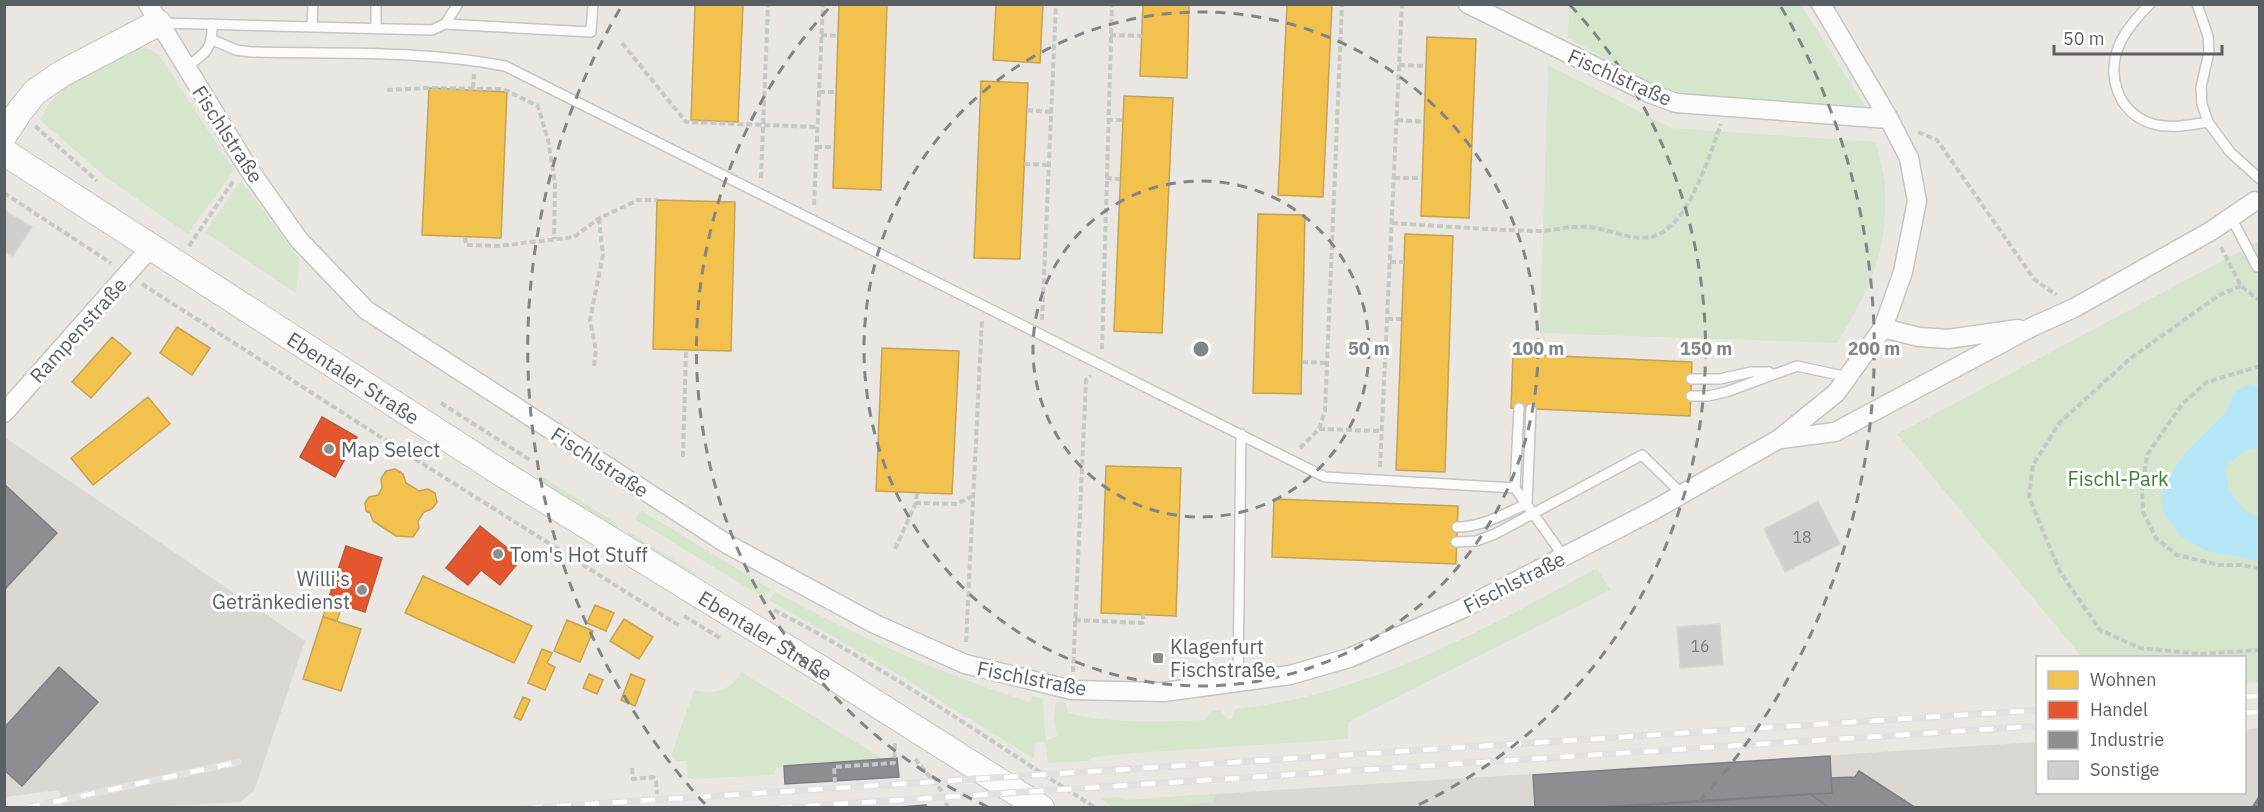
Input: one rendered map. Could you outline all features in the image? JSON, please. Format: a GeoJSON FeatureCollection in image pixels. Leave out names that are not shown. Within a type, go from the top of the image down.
{"type":"FeatureCollection","features":[{"type":"Feature","properties":{"kind":"main road"},"geometry":{"type":"LineString","coordinates":[[4,135],[35,92],[153,14]]}},
{"type":"Feature","properties":{"kind":"main road","name":"Ebentaler Straße"},"geometry":{"type":"LineString","coordinates":[[4,152],[151,247],[181,249],[502,474],[853,688],[1041,807]]}},
{"type":"Feature","properties":{"kind":"street","name":"Fischlstraße"},"geometry":{"type":"LineString","coordinates":[[1468,4],[1649,93],[1676,103],[1889,119]]}},
{"type":"Feature","properties":{"kind":"street","name":"Fischlstraße"},"geometry":{"type":"LineString","coordinates":[[153,14],[248,168],[299,240],[366,310],[727,544],[874,624],[964,664],[1072,690],[1164,692],[1290,675],[1349,658],[1464,608],[1682,494],[1779,439],[1836,393],[1882,328],[1903,273],[1917,201],[1909,158],[1889,119],[1821,4]]}},
{"type":"Feature","properties":{"kind":"street"},"geometry":{"type":"LineString","coordinates":[[1779,439],[1835,432],[2032,327],[2074,308],[2211,231],[2254,201]]}},
{"type":"Feature","properties":{"kind":"street","name":"Rampenstraße"},"geometry":{"type":"LineString","coordinates":[[4,413],[151,247]]}},
{"type":"Feature","properties":{"kind":"street"},"geometry":{"type":"LineString","coordinates":[[1882,328],[1919,337],[1948,339],[2032,327]]}},
{"type":"Feature","properties":{"kind":"lane"},"geometry":{"type":"LineString","coordinates":[[312,27],[313,4]]}},
{"type":"Feature","properties":{"kind":"lane"},"geometry":{"type":"LineString","coordinates":[[376,4],[376,28]]}},
{"type":"Feature","properties":{"kind":"lane"},"geometry":{"type":"LineString","coordinates":[[445,24],[458,4]]}},
{"type":"Feature","properties":{"kind":"lane"},"geometry":{"type":"LineString","coordinates":[[153,14],[212,24],[432,30],[445,24],[591,32],[592,4]]}},
{"type":"Feature","properties":{"kind":"lane"},"geometry":{"type":"LineString","coordinates":[[2150,4],[2136,18],[2120,42],[2115,84],[2121,102],[2134,116],[2154,124],[2179,127],[2208,122]]}},
{"type":"Feature","properties":{"kind":"lane"},"geometry":{"type":"LineString","coordinates":[[2196,4],[2208,36],[2209,52],[2201,87],[2202,104],[2208,122],[2230,152],[2259,179]]}},
{"type":"Feature","properties":{"kind":"lane"},"geometry":{"type":"LineString","coordinates":[[185,68],[202,56],[213,40],[212,24]]}},
{"type":"Feature","properties":{"kind":"lane"},"geometry":{"type":"LineString","coordinates":[[213,40],[236,50],[251,52],[473,59],[505,66],[1325,477],[1515,488]]}},
{"type":"Feature","properties":{"kind":"lane"},"geometry":{"type":"LineString","coordinates":[[2231,217],[2259,267]]}},
{"type":"Feature","properties":{"kind":"lane"},"geometry":{"type":"LineString","coordinates":[[1691,396],[1708,396],[1726,392],[1797,366],[1848,377]]}},
{"type":"Feature","properties":{"kind":"lane"},"geometry":{"type":"LineString","coordinates":[[1692,380],[1720,379],[1751,372],[1778,372]]}},
{"type":"Feature","properties":{"kind":"lane"},"geometry":{"type":"LineString","coordinates":[[1518,408],[1515,488],[1564,557]]}},
{"type":"Feature","properties":{"kind":"lane"},"geometry":{"type":"LineString","coordinates":[[1527,504],[1531,409]]}},
{"type":"Feature","properties":{"kind":"lane"},"geometry":{"type":"LineString","coordinates":[[1238,683],[1241,434]]}},
{"type":"Feature","properties":{"kind":"lane"},"geometry":{"type":"LineString","coordinates":[[1456,542],[1476,541],[1534,514],[1642,455],[1682,494]]}},
{"type":"Feature","properties":{"kind":"lane"},"geometry":{"type":"LineString","coordinates":[[1457,527],[1484,524],[1527,504]]}},
{"type":"Feature","properties":{"kind":"path"},"geometry":{"type":"LineString","coordinates":[[760,194],[768,4]]}},
{"type":"Feature","properties":{"kind":"path"},"geometry":{"type":"LineString","coordinates":[[813,220],[823,4]]}},
{"type":"Feature","properties":{"kind":"path"},"geometry":{"type":"LineString","coordinates":[[1041,335],[1056,4]]}},
{"type":"Feature","properties":{"kind":"path"},"geometry":{"type":"LineString","coordinates":[[1072,690],[1086,380],[1101,365],[1112,4]]}},
{"type":"Feature","properties":{"kind":"path"},"geometry":{"type":"LineString","coordinates":[[1289,459],[1319,429],[1325,411],[1342,4]]}},
{"type":"Feature","properties":{"kind":"path"},"geometry":{"type":"LineString","coordinates":[[1380,480],[1402,4]]}},
{"type":"Feature","properties":{"kind":"path"},"geometry":{"type":"LineString","coordinates":[[821,34],[838,36]]}},
{"type":"Feature","properties":{"kind":"path"},"geometry":{"type":"LineString","coordinates":[[1110,35],[1142,36]]}},
{"type":"Feature","properties":{"kind":"path"},"geometry":{"type":"LineString","coordinates":[[622,43],[686,122],[817,127]]}},
{"type":"Feature","properties":{"kind":"path"},"geometry":{"type":"LineString","coordinates":[[1399,65],[1426,66]]}},
{"type":"Feature","properties":{"kind":"path"},"geometry":{"type":"LineString","coordinates":[[387,90],[502,89],[538,106],[548,140],[555,183],[554,239]]}},
{"type":"Feature","properties":{"kind":"path"},"geometry":{"type":"LineString","coordinates":[[819,92],[836,92]]}},
{"type":"Feature","properties":{"kind":"path"},"geometry":{"type":"LineString","coordinates":[[1392,223],[1540,231],[1588,226],[1626,236],[1641,238],[1656,236],[1669,228],[1686,205],[1705,168],[1727,107]]}},
{"type":"Feature","properties":{"kind":"path"},"geometry":{"type":"LineString","coordinates":[[1027,111],[1051,112]]}},
{"type":"Feature","properties":{"kind":"path"},"geometry":{"type":"LineString","coordinates":[[19,112],[99,183]]}},
{"type":"Feature","properties":{"kind":"path"},"geometry":{"type":"LineString","coordinates":[[1889,119],[1937,140],[2034,279],[2074,308]]}},
{"type":"Feature","properties":{"kind":"path"},"geometry":{"type":"LineString","coordinates":[[1107,120],[1123,120]]}},
{"type":"Feature","properties":{"kind":"path"},"geometry":{"type":"LineString","coordinates":[[1396,120],[1424,122]]}},
{"type":"Feature","properties":{"kind":"path"},"geometry":{"type":"LineString","coordinates":[[816,147],[834,147]]}},
{"type":"Feature","properties":{"kind":"path"},"geometry":{"type":"LineString","coordinates":[[1024,164],[1049,165]]}},
{"type":"Feature","properties":{"kind":"path"},"geometry":{"type":"LineString","coordinates":[[181,249],[237,176],[248,168]]}},
{"type":"Feature","properties":{"kind":"path"},"geometry":{"type":"LineString","coordinates":[[1106,178],[1120,179]]}},
{"type":"Feature","properties":{"kind":"path"},"geometry":{"type":"LineString","coordinates":[[1394,178],[1422,178]]}},
{"type":"Feature","properties":{"kind":"path"},"geometry":{"type":"LineString","coordinates":[[4,193],[404,452],[680,626]]}},
{"type":"Feature","properties":{"kind":"path"},"geometry":{"type":"LineString","coordinates":[[465,237],[466,245],[488,246],[574,237],[598,219],[638,200],[657,200]]}},
{"type":"Feature","properties":{"kind":"path"},"geometry":{"type":"LineString","coordinates":[[594,366],[596,351],[590,320],[603,255],[598,219]]}},
{"type":"Feature","properties":{"kind":"path"},"geometry":{"type":"LineString","coordinates":[[2211,231],[2241,286],[2259,301]]}},
{"type":"Feature","properties":{"kind":"path"},"geometry":{"type":"LineString","coordinates":[[181,249],[200,251]]}},
{"type":"Feature","properties":{"kind":"path"},"geometry":{"type":"LineString","coordinates":[[1390,262],[1404,262]]}},
{"type":"Feature","properties":{"kind":"path"},"geometry":{"type":"LineString","coordinates":[[2241,286],[2219,295],[2131,358],[2060,422],[2033,465],[2030,497],[2060,572],[2100,630],[2140,648],[2200,654],[2259,650]]}},
{"type":"Feature","properties":{"kind":"path"},"geometry":{"type":"LineString","coordinates":[[964,664],[983,307]]}},
{"type":"Feature","properties":{"kind":"path"},"geometry":{"type":"LineString","coordinates":[[1387,319],[1401,319]]}},
{"type":"Feature","properties":{"kind":"path"},"geometry":{"type":"LineString","coordinates":[[683,457],[686,350]]}},
{"type":"Feature","properties":{"kind":"path"},"geometry":{"type":"LineString","coordinates":[[1302,362],[1327,363]]}},
{"type":"Feature","properties":{"kind":"path"},"geometry":{"type":"LineString","coordinates":[[2259,366],[2207,382],[2183,403],[2147,455],[2142,489],[2143,512],[2156,538],[2177,555],[2219,565],[2242,565],[2259,569]]}},
{"type":"Feature","properties":{"kind":"path"},"geometry":{"type":"LineString","coordinates":[[439,401],[538,465]]}},
{"type":"Feature","properties":{"kind":"path"},"geometry":{"type":"LineString","coordinates":[[1319,429],[1382,431]]}},
{"type":"Feature","properties":{"kind":"path"},"geometry":{"type":"LineString","coordinates":[[895,549],[916,503],[917,493]]}},
{"type":"Feature","properties":{"kind":"path"},"geometry":{"type":"LineString","coordinates":[[916,503],[957,504],[974,495]]}},
{"type":"Feature","properties":{"kind":"path"},"geometry":{"type":"LineString","coordinates":[[772,609],[866,662],[1096,807]]}},
{"type":"Feature","properties":{"kind":"path"},"geometry":{"type":"LineString","coordinates":[[1075,620],[1143,623],[1143,614]]}},
{"type":"Feature","properties":{"kind":"path"},"geometry":{"type":"LineString","coordinates":[[684,616],[723,639]]}},
{"type":"Feature","properties":{"kind":"path"},"geometry":{"type":"LineString","coordinates":[[886,736],[902,747]]}},
{"type":"Feature","properties":{"kind":"path"},"geometry":{"type":"LineString","coordinates":[[835,783],[834,767],[894,763],[895,742]]}},
{"type":"Feature","properties":{"kind":"path"},"geometry":{"type":"LineString","coordinates":[[908,752],[936,783],[948,807]]}},
{"type":"Feature","properties":{"kind":"path"},"geometry":{"type":"LineString","coordinates":[[632,768],[633,779],[653,777],[656,781],[657,794]]}},
{"type":"Feature","properties":{"kind":"shaded area"},"geometry":{"type":"Polygon","coordinates":[[[6,438],[305,641],[254,791],[240,802],[149,807],[63,808],[59,790],[5,797],[6,438]]]}},
{"type":"Feature","properties":{"kind":"shaded area"},"geometry":{"type":"Polygon","coordinates":[[[2259,728],[2259,807],[1164,808],[1152,798],[2036,742],[2036,794],[2246,794],[2246,729],[2259,728]]]}},
{"type":"Feature","properties":{"kind":"green space"},"geometry":{"type":"Polygon","coordinates":[[[1569,5],[1801,5],[1865,106],[1676,96],[1568,38],[1569,5]]]}},
{"type":"Feature","properties":{"kind":"green space"},"geometry":{"type":"Polygon","coordinates":[[[137,48],[149,49],[159,55],[234,170],[188,234],[108,179],[40,120],[49,103],[69,84],[137,48]]]}},
{"type":"Feature","properties":{"kind":"green space"},"geometry":{"type":"Polygon","coordinates":[[[1548,65],[1672,128],[1876,142],[1885,187],[1884,231],[1867,287],[1859,306],[1837,343],[1540,333],[1548,65]]]}},
{"type":"Feature","properties":{"kind":"green space"},"geometry":{"type":"Polygon","coordinates":[[[241,181],[299,259],[296,293],[205,232],[241,181]]]}},
{"type":"Feature","properties":{"kind":"green space","name":"Fischl-Park"},"geometry":{"type":"Polygon","coordinates":[[[2259,241],[2259,682],[2246,683],[2246,656],[2081,656],[1897,434],[2259,241]]]}},
{"type":"Feature","properties":{"kind":"green space"},"geometry":{"type":"Polygon","coordinates":[[[540,475],[619,525],[614,532],[536,482],[540,475]]]}},
{"type":"Feature","properties":{"kind":"green space"},"geometry":{"type":"Polygon","coordinates":[[[641,510],[770,589],[764,598],[635,519],[641,510]]]}},
{"type":"Feature","properties":{"kind":"green space"},"geometry":{"type":"Polygon","coordinates":[[[629,532],[697,574],[694,579],[624,538],[629,532]]]}},
{"type":"Feature","properties":{"kind":"green space"},"geometry":{"type":"Polygon","coordinates":[[[1597,568],[1610,590],[1348,722],[1348,739],[1135,753],[1094,757],[1088,761],[1048,763],[1045,741],[1034,743],[1034,759],[883,665],[769,600],[775,592],[868,639],[931,666],[1030,702],[1033,696],[1043,699],[1046,740],[1057,737],[1054,721],[1056,701],[1066,703],[1068,713],[1085,717],[1137,721],[1188,721],[1206,720],[1212,711],[1220,710],[1227,719],[1232,718],[1235,709],[1283,702],[1331,690],[1422,657],[1511,614],[1597,568]]]}},
{"type":"Feature","properties":{"kind":"green space"},"geometry":{"type":"Polygon","coordinates":[[[741,672],[885,760],[777,767],[773,775],[688,779],[686,761],[677,761],[671,756],[694,690],[715,692],[721,690],[733,683],[741,672]]]}},
{"type":"Feature","properties":{"kind":"green space"},"geometry":{"type":"Polygon","coordinates":[[[1215,794],[1214,802],[1164,807],[1113,808],[1101,798],[1119,797],[1126,800],[1215,794]]]}},
{"type":"Feature","properties":{"kind":"water"},"geometry":{"type":"Polygon","coordinates":[[[2250,384],[2259,387],[2259,448],[2244,451],[2225,467],[2229,491],[2244,509],[2259,519],[2259,561],[2207,551],[2180,536],[2164,513],[2162,493],[2168,478],[2189,449],[2227,411],[2234,392],[2250,384]]]}},
{"type":"Feature","properties":{"kind":"building: Wohnen"},"geometry":{"type":"Polygon","coordinates":[[[695,4],[743,4],[738,122],[691,120],[695,4]]]}},
{"type":"Feature","properties":{"kind":"building: Wohnen"},"geometry":{"type":"Polygon","coordinates":[[[839,4],[887,4],[881,190],[833,188],[839,4]]]}},
{"type":"Feature","properties":{"kind":"building: Wohnen"},"geometry":{"type":"Polygon","coordinates":[[[996,4],[1043,4],[1040,63],[993,60],[996,4]]]}},
{"type":"Feature","properties":{"kind":"building: Wohnen"},"geometry":{"type":"Polygon","coordinates":[[[1143,4],[1189,4],[1187,78],[1140,76],[1143,4]]]}},
{"type":"Feature","properties":{"kind":"building: Wohnen"},"geometry":{"type":"Polygon","coordinates":[[[1287,4],[1332,4],[1323,197],[1278,195],[1287,4]]]}},
{"type":"Feature","properties":{"kind":"building: Wohnen"},"geometry":{"type":"Polygon","coordinates":[[[1427,37],[1476,39],[1469,218],[1421,216],[1427,37]]]}},
{"type":"Feature","properties":{"kind":"building: Wohnen"},"geometry":{"type":"Polygon","coordinates":[[[981,81],[1028,83],[1020,259],[974,258],[981,81]]]}},
{"type":"Feature","properties":{"kind":"building: Wohnen"},"geometry":{"type":"Polygon","coordinates":[[[429,88],[507,92],[501,238],[422,235],[429,88]]]}},
{"type":"Feature","properties":{"kind":"building: Wohnen"},"geometry":{"type":"Polygon","coordinates":[[[1124,96],[1173,98],[1162,333],[1114,331],[1124,96]]]}},
{"type":"Feature","properties":{"kind":"building: Wohnen"},"geometry":{"type":"Polygon","coordinates":[[[657,200],[735,202],[731,351],[653,349],[657,200]]]}},
{"type":"Feature","properties":{"kind":"building: Wohnen"},"geometry":{"type":"Polygon","coordinates":[[[1258,214],[1305,215],[1301,394],[1253,393],[1258,214]]]}},
{"type":"Feature","properties":{"kind":"building: Wohnen"},"geometry":{"type":"Polygon","coordinates":[[[1405,234],[1453,236],[1445,472],[1396,470],[1405,234]]]}},
{"type":"Feature","properties":{"kind":"building: Wohnen"},"geometry":{"type":"Polygon","coordinates":[[[177,327],[210,348],[192,375],[160,353],[177,327]]]}},
{"type":"Feature","properties":{"kind":"building: Wohnen"},"geometry":{"type":"Polygon","coordinates":[[[112,337],[131,353],[91,398],[72,382],[112,337]]]}},
{"type":"Feature","properties":{"kind":"building: Wohnen"},"geometry":{"type":"Polygon","coordinates":[[[882,348],[959,351],[952,494],[876,491],[882,348]]]}},
{"type":"Feature","properties":{"kind":"building: Wohnen"},"geometry":{"type":"Polygon","coordinates":[[[1513,354],[1692,362],[1690,416],[1511,408],[1513,354]]]}},
{"type":"Feature","properties":{"kind":"building: Wohnen"},"geometry":{"type":"Polygon","coordinates":[[[148,397],[170,424],[93,485],[71,458],[148,397]]]}},
{"type":"Feature","properties":{"kind":"building: Wohnen"},"geometry":{"type":"Polygon","coordinates":[[[1106,466],[1181,468],[1176,616],[1101,613],[1106,466]]]}},
{"type":"Feature","properties":{"kind":"building: Wohnen"},"geometry":{"type":"Polygon","coordinates":[[[395,469],[403,474],[406,483],[419,491],[428,489],[435,493],[437,502],[432,509],[424,512],[418,521],[419,528],[413,537],[396,536],[373,521],[370,513],[366,511],[365,503],[369,497],[378,495],[382,488],[381,479],[386,471],[395,469]]]}},
{"type":"Feature","properties":{"kind":"building: Wohnen"},"geometry":{"type":"Polygon","coordinates":[[[1274,499],[1458,506],[1456,564],[1272,557],[1274,499]]]}},
{"type":"Feature","properties":{"kind":"building: Wohnen"},"geometry":{"type":"Polygon","coordinates":[[[423,576],[532,626],[514,663],[405,613],[423,576]]]}},
{"type":"Feature","properties":{"kind":"building: Wohnen"},"geometry":{"type":"Polygon","coordinates":[[[328,600],[342,605],[337,621],[323,617],[328,600]]]}},
{"type":"Feature","properties":{"kind":"building: Wohnen"},"geometry":{"type":"Polygon","coordinates":[[[595,605],[614,613],[606,631],[587,623],[595,605]]]}},
{"type":"Feature","properties":{"kind":"building: Wohnen"},"geometry":{"type":"Polygon","coordinates":[[[323,617],[361,629],[341,691],[303,679],[323,617]]]}},
{"type":"Feature","properties":{"kind":"building: Wohnen"},"geometry":{"type":"Polygon","coordinates":[[[624,619],[653,637],[639,659],[610,641],[624,619]]]}},
{"type":"Feature","properties":{"kind":"building: Wohnen"},"geometry":{"type":"Polygon","coordinates":[[[567,620],[593,631],[580,662],[554,651],[567,620]]]}},
{"type":"Feature","properties":{"kind":"building: Wohnen"},"geometry":{"type":"Polygon","coordinates":[[[542,649],[552,653],[547,663],[555,667],[545,690],[528,683],[542,649]]]}},
{"type":"Feature","properties":{"kind":"building: Wohnen"},"geometry":{"type":"Polygon","coordinates":[[[589,674],[603,680],[597,694],[583,688],[589,674]]]}},
{"type":"Feature","properties":{"kind":"building: Wohnen"},"geometry":{"type":"Polygon","coordinates":[[[631,674],[645,680],[635,706],[621,700],[631,674]]]}},
{"type":"Feature","properties":{"kind":"building: Wohnen"},"geometry":{"type":"Polygon","coordinates":[[[523,697],[530,700],[521,720],[514,717],[523,697]]]}},
{"type":"Feature","properties":{"kind":"building: Handel"},"geometry":{"type":"Polygon","coordinates":[[[322,417],[357,437],[335,477],[300,457],[322,417]]]}},
{"type":"Feature","properties":{"kind":"building: Handel"},"geometry":{"type":"Polygon","coordinates":[[[480,526],[521,559],[500,585],[481,570],[468,585],[446,568],[480,526]]]}},
{"type":"Feature","properties":{"kind":"building: Handel"},"geometry":{"type":"Polygon","coordinates":[[[346,546],[382,558],[365,612],[328,600],[346,546]]]}},
{"type":"Feature","properties":{"kind":"building: Industrie"},"geometry":{"type":"Polygon","coordinates":[[[4,484],[57,533],[4,590],[4,484]]]}},
{"type":"Feature","properties":{"kind":"building: Industrie"},"geometry":{"type":"Polygon","coordinates":[[[59,667],[98,702],[22,786],[4,770],[4,728],[59,667]]]}},
{"type":"Feature","properties":{"kind":"building: Industrie"},"geometry":{"type":"Polygon","coordinates":[[[1830,756],[1832,793],[1601,808],[1535,808],[1533,775],[1830,756]]]}},
{"type":"Feature","properties":{"kind":"building: Industrie"},"geometry":{"type":"Polygon","coordinates":[[[897,758],[899,777],[785,784],[784,766],[897,758]]]}},
{"type":"Feature","properties":{"kind":"building: Industrie"},"geometry":{"type":"Polygon","coordinates":[[[1859,771],[1916,808],[1830,808],[1810,794],[1832,793],[1831,778],[1855,777],[1859,771]]]}},
{"type":"Feature","properties":{"kind":"building: Industrie"},"geometry":{"type":"Polygon","coordinates":[[[1810,794],[1830,808],[1601,808],[1601,807],[1810,794]]]}},
{"type":"Feature","properties":{"kind":"building: Industrie"},"geometry":{"type":"Polygon","coordinates":[[[2260,795],[2260,808],[2252,808],[2260,795]]]}},
{"type":"Feature","properties":{"kind":"building: Industrie"},"geometry":{"type":"Polygon","coordinates":[[[926,805],[926,808],[886,808],[926,805]]]}},
{"type":"Feature","properties":{"kind":"building: Sonstige"},"geometry":{"type":"Polygon","coordinates":[[[4,210],[32,227],[13,256],[4,251],[4,210]]]}},
{"type":"Feature","properties":{"kind":"building: Sonstige"},"geometry":{"type":"Polygon","coordinates":[[[1818,501],[1840,544],[1785,572],[1764,529],[1818,501]]]}},
{"type":"Feature","properties":{"kind":"building: Sonstige"},"geometry":{"type":"Polygon","coordinates":[[[1720,624],[1723,665],[1680,668],[1677,627],[1720,624]]]}},
{"type":"Feature","properties":{"kind":"railway"},"geometry":{"type":"LineString","coordinates":[[2246,697],[2260,696]]}},
{"type":"Feature","properties":{"kind":"railway"},"geometry":{"type":"LineString","coordinates":[[529,808],[2036,710]]}},
{"type":"Feature","properties":{"kind":"railway"},"geometry":{"type":"LineString","coordinates":[[2246,713],[2260,712]]}},
{"type":"Feature","properties":{"kind":"railway"},"geometry":{"type":"LineString","coordinates":[[778,808],[2036,726]]}},
{"type":"Feature","properties":{"kind":"railway"},"geometry":{"type":"LineString","coordinates":[[26,808],[238,762]]}},
{"type":"Feature","properties":{"kind":"place","name":"Map Select"},"geometry":{"type":"Point","coordinates":[329,449]}},
{"type":"Feature","properties":{"kind":"place","name":"Tom's Hot Stuff"},"geometry":{"type":"Point","coordinates":[498,554]}},
{"type":"Feature","properties":{"kind":"place","name":"Willi's Getränkedienst"},"geometry":{"type":"Point","coordinates":[362,590]}},
{"type":"Feature","properties":{"kind":"place","name":"Klagenfurt Fischstraße"},"geometry":{"type":"Point","coordinates":[1158,658]}}]}
